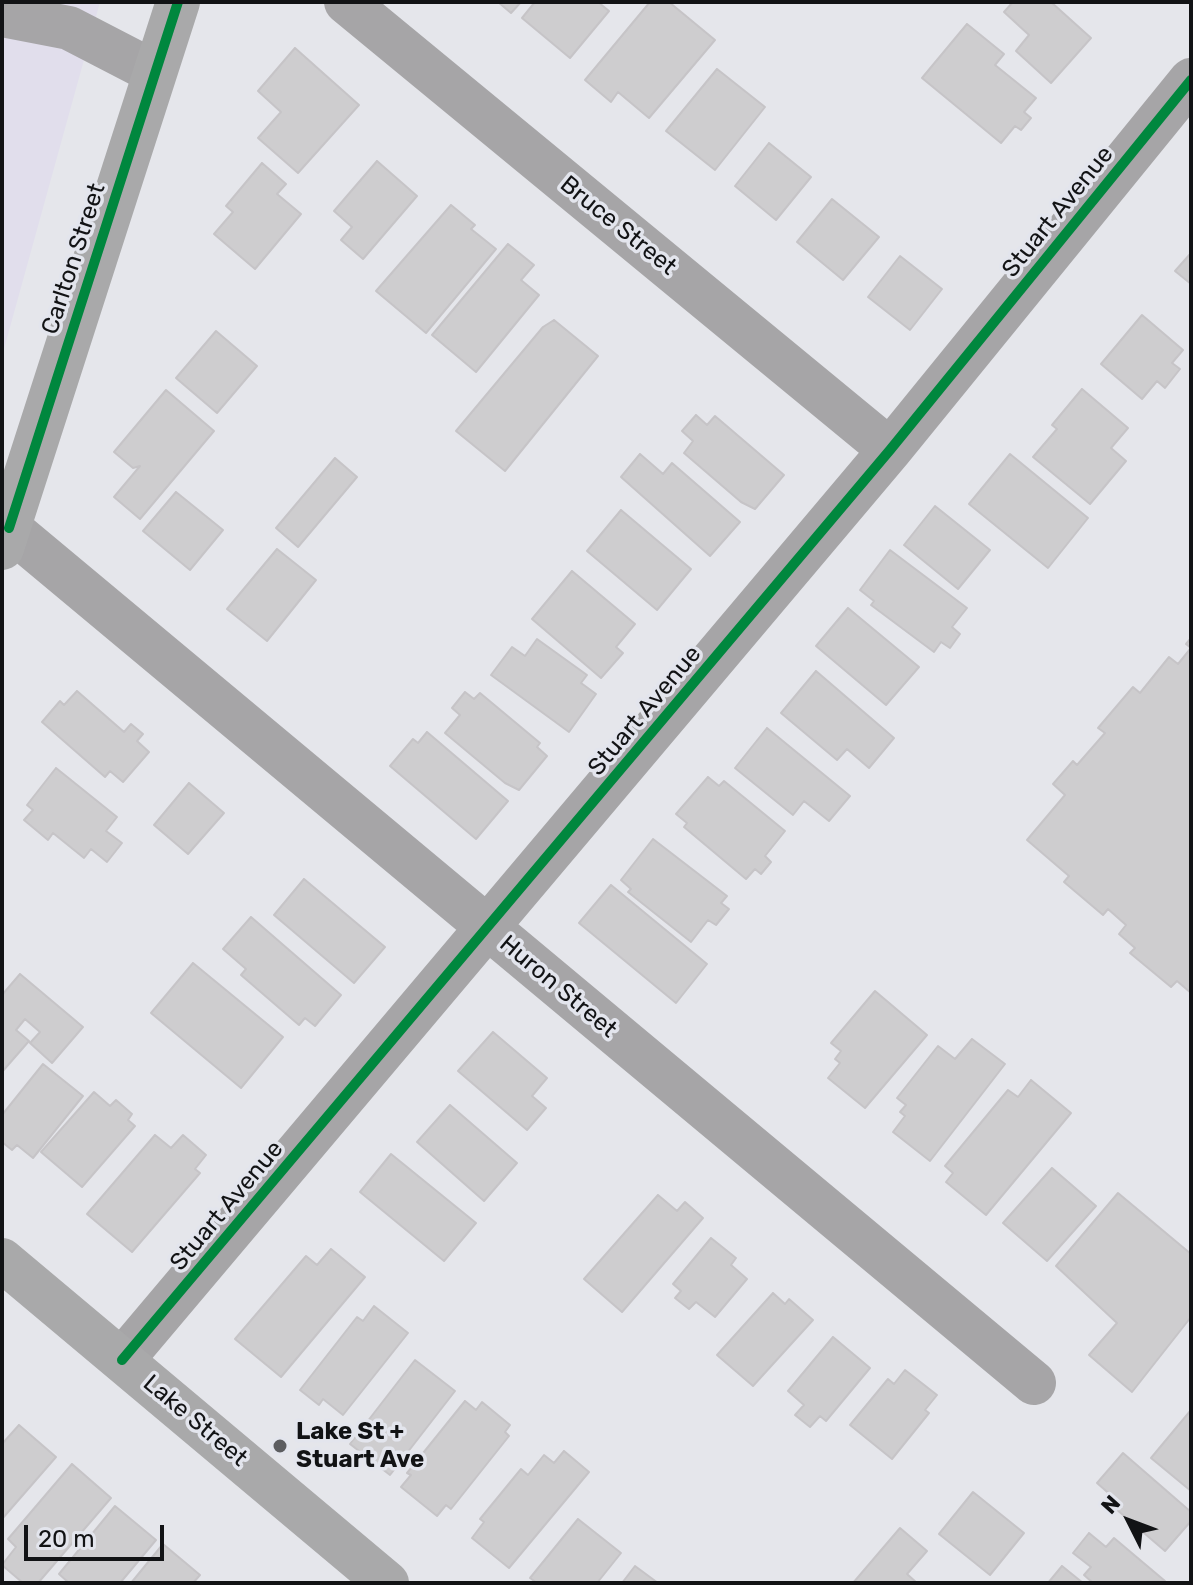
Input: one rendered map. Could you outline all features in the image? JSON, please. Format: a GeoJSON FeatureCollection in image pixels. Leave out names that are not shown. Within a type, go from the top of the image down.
{"type":"FeatureCollection","features":[{"type":"Feature","properties":{"kind":"main road","name":"Carlton Street"},"geometry":{"type":"LineString","coordinates":[[4,542],[178,2]]}},
{"type":"Feature","properties":{"kind":"main road","name":"Lake Street"},"geometry":{"type":"LineString","coordinates":[[2,1260],[20,1285],[122,1360],[387,1583]]}},
{"type":"Feature","properties":{"kind":"street","name":"Bruce Street"},"geometry":{"type":"LineString","coordinates":[[346,2],[890,450]]}},
{"type":"Feature","properties":{"kind":"street"},"geometry":{"type":"LineString","coordinates":[[2,15],[56,15],[154,72]]}},
{"type":"Feature","properties":{"kind":"street","name":"Stuart Avenue"},"geometry":{"type":"LineString","coordinates":[[122,1360],[890,450],[1191,80]]}},
{"type":"Feature","properties":{"kind":"street","name":"Huron Street"},"geometry":{"type":"LineString","coordinates":[[4,542],[488,929],[1034,1383]]}},
{"type":"Feature","properties":{"kind":"shaded area"},"geometry":{"type":"Polygon","coordinates":[[[2,2],[100,2],[2,356],[2,2]]]}},
{"type":"Feature","properties":{"kind":"building"},"geometry":{"type":"Polygon","coordinates":[[[498,2],[521,2],[511,13],[498,2]]]}},
{"type":"Feature","properties":{"kind":"building"},"geometry":{"type":"Polygon","coordinates":[[[535,2],[598,2],[609,11],[570,58],[522,18],[535,2]]]}},
{"type":"Feature","properties":{"kind":"building"},"geometry":{"type":"Polygon","coordinates":[[[650,2],[669,2],[715,40],[649,118],[618,92],[611,102],[585,80],[650,2]]]}},
{"type":"Feature","properties":{"kind":"building"},"geometry":{"type":"Polygon","coordinates":[[[1013,2],[1051,2],[1091,38],[1051,83],[1016,51],[1029,35],[1004,12],[1013,2]]]}},
{"type":"Feature","properties":{"kind":"building"},"geometry":{"type":"Polygon","coordinates":[[[967,24],[1004,54],[995,65],[1036,98],[1024,112],[1031,118],[1021,130],[1015,126],[1001,143],[922,78],[967,24]]]}},
{"type":"Feature","properties":{"kind":"building"},"geometry":{"type":"Polygon","coordinates":[[[295,48],[359,105],[298,173],[258,138],[281,112],[258,91],[295,48]]]}},
{"type":"Feature","properties":{"kind":"building"},"geometry":{"type":"Polygon","coordinates":[[[717,69],[765,107],[715,170],[666,131],[717,69]]]}},
{"type":"Feature","properties":{"kind":"building"},"geometry":{"type":"Polygon","coordinates":[[[769,143],[811,177],[776,220],[735,186],[769,143]]]}},
{"type":"Feature","properties":{"kind":"building"},"geometry":{"type":"Polygon","coordinates":[[[377,161],[417,196],[363,259],[341,240],[352,227],[334,211],[377,161]]]}},
{"type":"Feature","properties":{"kind":"building"},"geometry":{"type":"Polygon","coordinates":[[[262,163],[286,184],[277,194],[301,214],[255,269],[214,234],[233,212],[226,206],[262,163]]]}},
{"type":"Feature","properties":{"kind":"building"},"geometry":{"type":"Polygon","coordinates":[[[832,199],[879,237],[843,280],[797,242],[832,199]]]}},
{"type":"Feature","properties":{"kind":"building"},"geometry":{"type":"Polygon","coordinates":[[[451,205],[475,225],[471,229],[496,249],[426,333],[376,291],[451,205]]]}},
{"type":"Feature","properties":{"kind":"building"},"geometry":{"type":"Polygon","coordinates":[[[508,244],[534,265],[521,280],[539,295],[476,372],[432,335],[508,244]]]}},
{"type":"Feature","properties":{"kind":"building"},"geometry":{"type":"Polygon","coordinates":[[[1191,253],[1191,284],[1175,271],[1191,253]]]}},
{"type":"Feature","properties":{"kind":"building"},"geometry":{"type":"Polygon","coordinates":[[[900,256],[942,289],[910,330],[868,297],[900,256]]]}},
{"type":"Feature","properties":{"kind":"building"},"geometry":{"type":"Polygon","coordinates":[[[1142,315],[1183,350],[1172,363],[1180,369],[1165,388],[1157,381],[1142,399],[1101,364],[1142,315]]]}},
{"type":"Feature","properties":{"kind":"building"},"geometry":{"type":"Polygon","coordinates":[[[554,320],[598,356],[505,471],[456,431],[543,327],[554,320]]]}},
{"type":"Feature","properties":{"kind":"building"},"geometry":{"type":"Polygon","coordinates":[[[216,331],[257,366],[217,413],[176,378],[216,331]]]}},
{"type":"Feature","properties":{"kind":"building"},"geometry":{"type":"Polygon","coordinates":[[[1082,389],[1128,428],[1111,448],[1126,461],[1090,504],[1033,457],[1057,429],[1052,425],[1082,389]]]}},
{"type":"Feature","properties":{"kind":"building"},"geometry":{"type":"Polygon","coordinates":[[[166,390],[214,431],[140,519],[114,497],[140,466],[133,468],[114,452],[166,390]]]}},
{"type":"Feature","properties":{"kind":"building"},"geometry":{"type":"Polygon","coordinates":[[[696,415],[707,425],[715,416],[784,475],[755,509],[741,502],[684,453],[693,441],[682,431],[696,415]]]}},
{"type":"Feature","properties":{"kind":"building"},"geometry":{"type":"Polygon","coordinates":[[[640,454],[663,474],[672,463],[740,522],[710,556],[621,477],[640,454]]]}},
{"type":"Feature","properties":{"kind":"building"},"geometry":{"type":"Polygon","coordinates":[[[1010,454],[1088,518],[1048,568],[969,504],[1010,454]]]}},
{"type":"Feature","properties":{"kind":"building"},"geometry":{"type":"Polygon","coordinates":[[[335,458],[357,477],[298,547],[276,528],[335,458]]]}},
{"type":"Feature","properties":{"kind":"building"},"geometry":{"type":"Polygon","coordinates":[[[176,492],[223,530],[190,570],[143,531],[176,492]]]}},
{"type":"Feature","properties":{"kind":"building"},"geometry":{"type":"Polygon","coordinates":[[[935,506],[990,550],[958,589],[904,545],[935,506]]]}},
{"type":"Feature","properties":{"kind":"building"},"geometry":{"type":"Polygon","coordinates":[[[621,510],[691,569],[657,610],[587,551],[621,510]]]}},
{"type":"Feature","properties":{"kind":"building"},"geometry":{"type":"Polygon","coordinates":[[[277,549],[316,580],[267,641],[227,609],[277,549]]]}},
{"type":"Feature","properties":{"kind":"building"},"geometry":{"type":"Polygon","coordinates":[[[890,550],[967,608],[952,627],[960,634],[950,648],[941,642],[934,652],[871,605],[874,601],[860,590],[890,550]]]}},
{"type":"Feature","properties":{"kind":"building"},"geometry":{"type":"Polygon","coordinates":[[[572,571],[635,624],[616,647],[623,653],[601,678],[532,619],[572,571]]]}},
{"type":"Feature","properties":{"kind":"building"},"geometry":{"type":"Polygon","coordinates":[[[848,608],[919,667],[886,705],[816,646],[848,608]]]}},
{"type":"Feature","properties":{"kind":"building"},"geometry":{"type":"Polygon","coordinates":[[[537,639],[587,675],[581,683],[596,694],[569,732],[491,675],[512,647],[525,656],[537,639]]]}},
{"type":"Feature","properties":{"kind":"building"},"geometry":{"type":"Polygon","coordinates":[[[1191,648],[1191,993],[1177,981],[1171,987],[1130,953],[1135,948],[1119,934],[1126,925],[1108,909],[1103,915],[1064,882],[1069,876],[1027,840],[1065,795],[1053,784],[1073,761],[1077,765],[1105,733],[1098,728],[1133,687],[1140,693],[1169,657],[1178,664],[1191,648]]]}},
{"type":"Feature","properties":{"kind":"building"},"geometry":{"type":"Polygon","coordinates":[[[816,671],[894,738],[869,768],[847,749],[837,760],[781,713],[816,671]]]}},
{"type":"Feature","properties":{"kind":"building"},"geometry":{"type":"Polygon","coordinates":[[[77,691],[124,732],[131,724],[143,734],[137,741],[149,752],[123,782],[110,771],[105,777],[42,722],[60,701],[64,705],[77,691]]]}},
{"type":"Feature","properties":{"kind":"building"},"geometry":{"type":"Polygon","coordinates":[[[465,692],[474,699],[480,693],[540,743],[537,747],[547,756],[519,790],[505,783],[445,733],[460,715],[452,708],[465,692]]]}},
{"type":"Feature","properties":{"kind":"building"},"geometry":{"type":"Polygon","coordinates":[[[767,728],[850,796],[829,821],[804,801],[793,815],[735,768],[767,728]]]}},
{"type":"Feature","properties":{"kind":"building"},"geometry":{"type":"Polygon","coordinates":[[[427,732],[508,801],[476,839],[390,766],[413,739],[418,743],[427,732]]]}},
{"type":"Feature","properties":{"kind":"building"},"geometry":{"type":"Polygon","coordinates":[[[56,768],[117,817],[106,831],[122,843],[107,862],[91,849],[84,858],[53,833],[48,840],[24,820],[33,810],[27,805],[56,768]]]}},
{"type":"Feature","properties":{"kind":"building"},"geometry":{"type":"Polygon","coordinates":[[[708,777],[719,786],[724,781],[785,831],[765,856],[771,862],[761,874],[755,869],[746,879],[684,827],[687,823],[676,814],[708,777]]]}},
{"type":"Feature","properties":{"kind":"building"},"geometry":{"type":"Polygon","coordinates":[[[189,783],[224,813],[188,854],[154,825],[189,783]]]}},
{"type":"Feature","properties":{"kind":"building"},"geometry":{"type":"Polygon","coordinates":[[[653,839],[727,896],[721,903],[729,909],[716,925],[708,920],[691,942],[628,892],[631,889],[621,880],[653,839]]]}},
{"type":"Feature","properties":{"kind":"building"},"geometry":{"type":"Polygon","coordinates":[[[304,879],[385,947],[354,983],[274,915],[304,879]]]}},
{"type":"Feature","properties":{"kind":"building"},"geometry":{"type":"Polygon","coordinates":[[[611,885],[707,964],[676,1003],[579,923],[611,885]]]}},
{"type":"Feature","properties":{"kind":"building"},"geometry":{"type":"Polygon","coordinates":[[[251,917],[341,995],[315,1026],[305,1018],[299,1025],[241,975],[246,969],[223,949],[251,917]]]}},
{"type":"Feature","properties":{"kind":"building"},"geometry":{"type":"Polygon","coordinates":[[[193,963],[283,1037],[241,1088],[151,1013],[193,963]]]}},
{"type":"Feature","properties":{"kind":"building"},"geometry":{"type":"Polygon","coordinates":[[[20,974],[83,1027],[52,1063],[30,1043],[40,1032],[25,1019],[16,1030],[29,1041],[2,1072],[2,995],[20,974]]]}},
{"type":"Feature","properties":{"kind":"building"},"geometry":{"type":"Polygon","coordinates":[[[875,991],[927,1035],[865,1108],[828,1078],[840,1063],[835,1059],[841,1051],[831,1043],[875,991]]]}},
{"type":"Feature","properties":{"kind":"building"},"geometry":{"type":"Polygon","coordinates":[[[493,1032],[547,1078],[532,1096],[546,1108],[527,1130],[458,1071],[493,1032]]]}},
{"type":"Feature","properties":{"kind":"building"},"geometry":{"type":"Polygon","coordinates":[[[972,1039],[1005,1064],[930,1161],[893,1132],[905,1116],[900,1112],[906,1105],[897,1098],[938,1046],[955,1059],[972,1039]]]}},
{"type":"Feature","properties":{"kind":"building"},"geometry":{"type":"Polygon","coordinates":[[[43,1064],[83,1096],[33,1158],[17,1145],[12,1150],[2,1142],[2,1115],[43,1064]]]}},
{"type":"Feature","properties":{"kind":"building"},"geometry":{"type":"Polygon","coordinates":[[[1031,1080],[1071,1113],[986,1215],[946,1182],[953,1173],[945,1166],[1008,1090],[1018,1097],[1031,1080]]]}},
{"type":"Feature","properties":{"kind":"building"},"geometry":{"type":"Polygon","coordinates":[[[94,1092],[110,1106],[116,1100],[132,1114],[128,1120],[135,1126],[82,1187],[41,1152],[94,1092]]]}},
{"type":"Feature","properties":{"kind":"building"},"geometry":{"type":"Polygon","coordinates":[[[450,1105],[517,1163],[484,1201],[417,1142],[450,1105]]]}},
{"type":"Feature","properties":{"kind":"building"},"geometry":{"type":"Polygon","coordinates":[[[155,1135],[171,1148],[183,1135],[206,1155],[195,1169],[200,1173],[132,1252],[87,1214],[155,1135]]]}},
{"type":"Feature","properties":{"kind":"building"},"geometry":{"type":"Polygon","coordinates":[[[391,1154],[476,1223],[444,1261],[360,1192],[391,1154]]]}},
{"type":"Feature","properties":{"kind":"building"},"geometry":{"type":"Polygon","coordinates":[[[1052,1168],[1096,1206],[1047,1261],[1003,1223],[1052,1168]]]}},
{"type":"Feature","properties":{"kind":"building"},"geometry":{"type":"Polygon","coordinates":[[[1118,1193],[1191,1254],[1191,1317],[1132,1392],[1089,1355],[1117,1323],[1056,1266],[1118,1193]]]}},
{"type":"Feature","properties":{"kind":"building"},"geometry":{"type":"Polygon","coordinates":[[[658,1195],[677,1211],[685,1202],[703,1218],[622,1312],[584,1279],[658,1195]]]}},
{"type":"Feature","properties":{"kind":"building"},"geometry":{"type":"Polygon","coordinates":[[[711,1238],[736,1258],[731,1265],[747,1279],[715,1317],[696,1302],[689,1309],[675,1298],[681,1291],[673,1284],[711,1238]]]}},
{"type":"Feature","properties":{"kind":"building"},"geometry":{"type":"Polygon","coordinates":[[[331,1249],[365,1277],[281,1377],[235,1339],[306,1256],[317,1265],[331,1249]]]}},
{"type":"Feature","properties":{"kind":"building"},"geometry":{"type":"Polygon","coordinates":[[[773,1293],[785,1304],[789,1299],[813,1320],[753,1386],[717,1355],[773,1293]]]}},
{"type":"Feature","properties":{"kind":"building"},"geometry":{"type":"Polygon","coordinates":[[[374,1306],[408,1333],[343,1415],[323,1399],[319,1405],[300,1390],[357,1317],[363,1321],[374,1306]]]}},
{"type":"Feature","properties":{"kind":"building"},"geometry":{"type":"Polygon","coordinates":[[[833,1337],[870,1368],[826,1421],[820,1416],[810,1427],[795,1415],[804,1405],[788,1391],[833,1337]]]}},
{"type":"Feature","properties":{"kind":"building"},"geometry":{"type":"Polygon","coordinates":[[[415,1360],[455,1391],[390,1475],[350,1444],[415,1360]]]}},
{"type":"Feature","properties":{"kind":"building"},"geometry":{"type":"Polygon","coordinates":[[[905,1370],[937,1395],[925,1410],[929,1413],[892,1459],[850,1425],[888,1379],[894,1384],[905,1370]]]}},
{"type":"Feature","properties":{"kind":"building"},"geometry":{"type":"Polygon","coordinates":[[[465,1401],[476,1410],[482,1402],[510,1425],[505,1432],[509,1436],[451,1509],[446,1505],[437,1516],[401,1487],[411,1475],[407,1473],[465,1401]]]}},
{"type":"Feature","properties":{"kind":"building"},"geometry":{"type":"Polygon","coordinates":[[[1191,1410],[1191,1491],[1151,1458],[1191,1410]]]}},
{"type":"Feature","properties":{"kind":"building"},"geometry":{"type":"Polygon","coordinates":[[[19,1425],[56,1457],[2,1519],[2,1444],[19,1425]]]}},
{"type":"Feature","properties":{"kind":"building"},"geometry":{"type":"Polygon","coordinates":[[[564,1451],[589,1472],[509,1568],[472,1538],[484,1522],[480,1519],[521,1469],[528,1475],[544,1455],[554,1463],[564,1451]]]}},
{"type":"Feature","properties":{"kind":"building"},"geometry":{"type":"Polygon","coordinates":[[[1123,1453],[1191,1512],[1191,1521],[1165,1551],[1109,1503],[1114,1498],[1097,1483],[1123,1453]]]}},
{"type":"Feature","properties":{"kind":"building"},"geometry":{"type":"Polygon","coordinates":[[[72,1464],[111,1498],[38,1583],[23,1583],[2,1565],[16,1547],[8,1539],[72,1464]]]}},
{"type":"Feature","properties":{"kind":"building"},"geometry":{"type":"Polygon","coordinates":[[[973,1492],[1024,1533],[990,1575],[939,1534],[973,1492]]]}},
{"type":"Feature","properties":{"kind":"building"},"geometry":{"type":"Polygon","coordinates":[[[115,1506],[156,1540],[120,1583],[69,1583],[59,1574],[115,1506]]]}},
{"type":"Feature","properties":{"kind":"building"},"geometry":{"type":"Polygon","coordinates":[[[578,1519],[621,1553],[597,1583],[537,1583],[530,1578],[578,1519]]]}},
{"type":"Feature","properties":{"kind":"building"},"geometry":{"type":"Polygon","coordinates":[[[900,1528],[927,1551],[907,1574],[917,1583],[853,1583],[900,1528]]]}},
{"type":"Feature","properties":{"kind":"building"},"geometry":{"type":"Polygon","coordinates":[[[1089,1533],[1106,1547],[1114,1538],[1165,1581],[1093,1583],[1084,1575],[1091,1567],[1073,1553],[1089,1533]]]}},
{"type":"Feature","properties":{"kind":"building"},"geometry":{"type":"Polygon","coordinates":[[[163,1544],[200,1575],[193,1583],[131,1583],[163,1544]]]}},
{"type":"Feature","properties":{"kind":"building"},"geometry":{"type":"Polygon","coordinates":[[[635,1566],[658,1583],[622,1583],[635,1566]]]}},
{"type":"Feature","properties":{"kind":"building"},"geometry":{"type":"Polygon","coordinates":[[[1062,1566],[1083,1583],[1048,1583],[1062,1566]]]}},
{"type":"Feature","properties":{"kind":"cycle path"},"geometry":{"type":"LineString","coordinates":[[9,528],[178,2]]}},
{"type":"Feature","properties":{"kind":"cycle path"},"geometry":{"type":"LineString","coordinates":[[122,1360],[890,450],[1191,80]]}},
{"type":"Feature","properties":{"kind":"place","name":"Lake St + Stuart Ave"},"geometry":{"type":"Point","coordinates":[280,1446]}}]}
